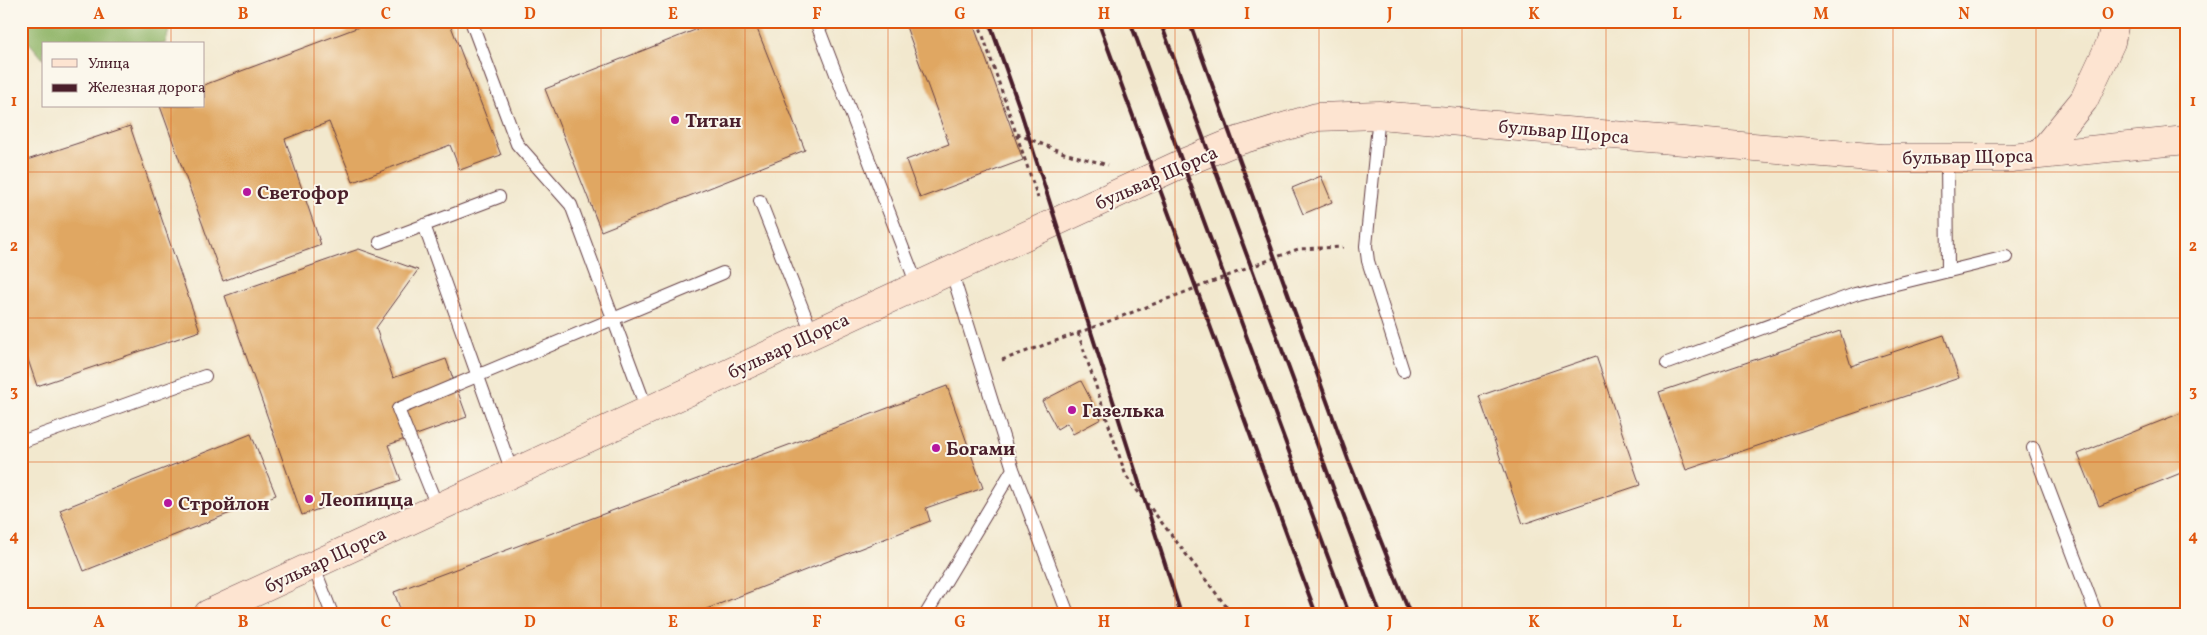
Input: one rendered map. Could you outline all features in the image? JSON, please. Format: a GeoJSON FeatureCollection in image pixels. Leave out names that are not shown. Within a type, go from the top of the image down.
{"type":"FeatureCollection","features":[{"type":"Feature","properties":{"kind":"main road"},"geometry":{"type":"LineString","coordinates":[[2039,155],[2084,100],[2111,42],[2115,21]]}},
{"type":"Feature","properties":{"kind":"main road","name":"бульвар Щорса"},"geometry":{"type":"LineString","coordinates":[[208,614],[812,333],[1154,177],[1234,142],[1317,117],[1378,115],[1882,158],[2011,158],[2186,140]]}},
{"type":"Feature","properties":{"kind":"lane"},"geometry":{"type":"LineString","coordinates":[[471,21],[517,144],[570,205],[647,410]]}},
{"type":"Feature","properties":{"kind":"lane"},"geometry":{"type":"LineString","coordinates":[[830,21],[818,27],[917,285]]}},
{"type":"Feature","properties":{"kind":"lane"},"geometry":{"type":"LineString","coordinates":[[1378,115],[1366,246],[1368,261],[1403,371]]}},
{"type":"Feature","properties":{"kind":"lane"},"geometry":{"type":"LineString","coordinates":[[1947,158],[1948,272]]}},
{"type":"Feature","properties":{"kind":"lane"},"geometry":{"type":"LineString","coordinates":[[380,242],[499,197]]}},
{"type":"Feature","properties":{"kind":"lane"},"geometry":{"type":"LineString","coordinates":[[760,202],[812,333]]}},
{"type":"Feature","properties":{"kind":"lane"},"geometry":{"type":"LineString","coordinates":[[424,225],[512,472]]}},
{"type":"Feature","properties":{"kind":"lane"},"geometry":{"type":"LineString","coordinates":[[1668,363],[1855,294],[2006,257]]}},
{"type":"Feature","properties":{"kind":"lane"},"geometry":{"type":"LineString","coordinates":[[951,270],[1013,469],[1068,614]]}},
{"type":"Feature","properties":{"kind":"lane"},"geometry":{"type":"LineString","coordinates":[[438,506],[398,409],[723,274]]}},
{"type":"Feature","properties":{"kind":"lane"},"geometry":{"type":"LineString","coordinates":[[21,442],[205,376]]}},
{"type":"Feature","properties":{"kind":"lane"},"geometry":{"type":"LineString","coordinates":[[2033,448],[2096,614]]}},
{"type":"Feature","properties":{"kind":"lane"},"geometry":{"type":"LineString","coordinates":[[926,614],[1013,469]]}},
{"type":"Feature","properties":{"kind":"lane"},"geometry":{"type":"LineString","coordinates":[[313,565],[332,614]]}},
{"type":"Feature","properties":{"kind":"path"},"geometry":{"type":"LineString","coordinates":[[978,21],[1047,226]]}},
{"type":"Feature","properties":{"kind":"path"},"geometry":{"type":"LineString","coordinates":[[1016,134],[1064,152],[1154,177]]}},
{"type":"Feature","properties":{"kind":"path"},"geometry":{"type":"LineString","coordinates":[[981,367],[1078,333],[1298,249],[1366,246]]}},
{"type":"Feature","properties":{"kind":"path"},"geometry":{"type":"LineString","coordinates":[[1078,333],[1126,476],[1232,614]]}},
{"type":"Feature","properties":{"kind":"green space"},"geometry":{"type":"Polygon","coordinates":[[[21,21],[172,21],[166,42],[42,42],[42,58],[21,33],[21,21]]]}},
{"type":"Feature","properties":{"kind":"building"},"geometry":{"type":"Polygon","coordinates":[[[375,21],[449,21],[501,155],[460,170],[450,145],[353,182],[329,122],[285,139],[321,245],[223,281],[161,108],[205,108],[205,85],[375,21]]]}},
{"type":"Feature","properties":{"kind":"building","name":"Титан"},"geometry":{"type":"Polygon","coordinates":[[[718,21],[754,21],[805,150],[601,231],[545,89],[718,21]]]}},
{"type":"Feature","properties":{"kind":"building"},"geometry":{"type":"Polygon","coordinates":[[[904,21],[972,21],[1023,160],[920,198],[906,160],[949,144],[904,21]]]}},
{"type":"Feature","properties":{"kind":"building"},"geometry":{"type":"Polygon","coordinates":[[[130,126],[200,331],[37,386],[21,339],[21,162],[130,126]]]}},
{"type":"Feature","properties":{"kind":"building"},"geometry":{"type":"Polygon","coordinates":[[[1321,176],[1332,202],[1303,214],[1292,188],[1321,176]]]}},
{"type":"Feature","properties":{"kind":"building"},"geometry":{"type":"Polygon","coordinates":[[[359,249],[418,270],[376,328],[393,378],[446,359],[467,417],[388,445],[401,480],[302,515],[225,296],[359,249]]]}},
{"type":"Feature","properties":{"kind":"building"},"geometry":{"type":"Polygon","coordinates":[[[1840,331],[1851,366],[1944,335],[1959,378],[1686,470],[1659,392],[1840,331]]]}},
{"type":"Feature","properties":{"kind":"building"},"geometry":{"type":"Polygon","coordinates":[[[1596,356],[1640,485],[1523,524],[1479,396],[1596,356]]]}},
{"type":"Feature","properties":{"kind":"building","name":"Газелька"},"geometry":{"type":"Polygon","coordinates":[[[1081,381],[1101,419],[1073,434],[1067,423],[1057,429],[1042,401],[1081,381]]]}},
{"type":"Feature","properties":{"kind":"building"},"geometry":{"type":"Polygon","coordinates":[[[947,386],[983,488],[926,508],[930,521],[694,614],[402,614],[394,592],[947,386]]]}},
{"type":"Feature","properties":{"kind":"building"},"geometry":{"type":"Polygon","coordinates":[[[2186,411],[2186,471],[2099,506],[2078,454],[2186,411]]]}},
{"type":"Feature","properties":{"kind":"building","name":"Стройлон"},"geometry":{"type":"Polygon","coordinates":[[[251,434],[276,495],[84,571],[60,510],[251,434]]]}},
{"type":"Feature","properties":{"kind":"railway"},"geometry":{"type":"LineString","coordinates":[[989,21],[1019,106],[1181,614]]}},
{"type":"Feature","properties":{"kind":"railway"},"geometry":{"type":"LineString","coordinates":[[1098,21],[1316,614]]}},
{"type":"Feature","properties":{"kind":"railway"},"geometry":{"type":"LineString","coordinates":[[1130,21],[1349,614]]}},
{"type":"Feature","properties":{"kind":"railway"},"geometry":{"type":"LineString","coordinates":[[1160,21],[1380,614]]}},
{"type":"Feature","properties":{"kind":"railway"},"geometry":{"type":"LineString","coordinates":[[1189,21],[1348,459],[1410,614]]}},
{"type":"Feature","properties":{"kind":"place","name":"Титан"},"geometry":{"type":"Point","coordinates":[675,120]}},
{"type":"Feature","properties":{"kind":"place","name":"Светофор"},"geometry":{"type":"Point","coordinates":[247,192]}},
{"type":"Feature","properties":{"kind":"place","name":"Газелька"},"geometry":{"type":"Point","coordinates":[1072,410]}},
{"type":"Feature","properties":{"kind":"place","name":"Богами"},"geometry":{"type":"Point","coordinates":[936,448]}},
{"type":"Feature","properties":{"kind":"place","name":"Леопицца"},"geometry":{"type":"Point","coordinates":[309,499]}},
{"type":"Feature","properties":{"kind":"place","name":"Стройлон"},"geometry":{"type":"Point","coordinates":[168,503]}}]}
